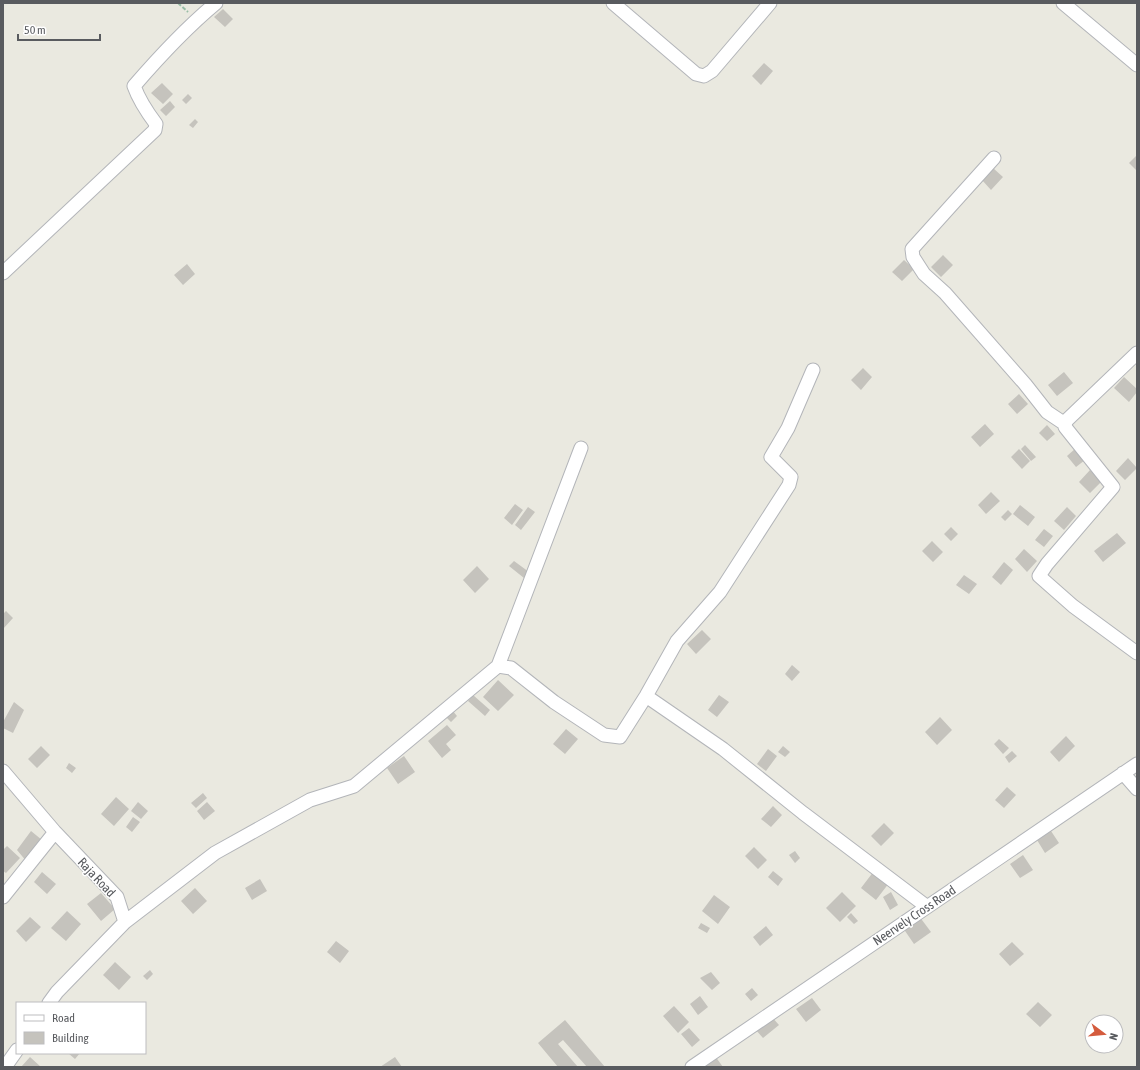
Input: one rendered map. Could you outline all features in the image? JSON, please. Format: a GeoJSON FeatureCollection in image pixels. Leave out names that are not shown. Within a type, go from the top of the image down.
{"type":"FeatureCollection","features":[{"type":"Feature","properties":{"kind":"street"},"geometry":{"type":"LineString","coordinates":[[3,273],[155,130],[156,124],[136,94],[134,86],[162,54],[199,17],[216,3]]}},
{"type":"Feature","properties":{"kind":"street"},"geometry":{"type":"LineString","coordinates":[[613,3],[696,74],[704,76],[712,71],[770,3]]}},
{"type":"Feature","properties":{"kind":"street"},"geometry":{"type":"LineString","coordinates":[[1064,3],[1137,65]]}},
{"type":"Feature","properties":{"kind":"street"},"geometry":{"type":"LineString","coordinates":[[994,158],[912,249],[913,257],[924,274],[945,293],[1025,384],[1047,412],[1065,424],[1068,432],[1113,486],[1047,564],[1039,576],[1073,606],[1137,653]]}},
{"type":"Feature","properties":{"kind":"street"},"geometry":{"type":"LineString","coordinates":[[1065,424],[1066,421],[1137,353]]}},
{"type":"Feature","properties":{"kind":"street"},"geometry":{"type":"LineString","coordinates":[[498,666],[511,668],[554,702],[604,735],[620,737],[646,696],[677,641],[720,592],[789,484],[791,477],[772,457],[788,428],[813,370]]}},
{"type":"Feature","properties":{"kind":"street"},"geometry":{"type":"LineString","coordinates":[[50,1002],[57,992],[125,922],[215,853],[310,800],[354,786],[498,666],[581,448]]}},
{"type":"Feature","properties":{"kind":"street"},"geometry":{"type":"LineString","coordinates":[[646,696],[723,749],[803,813],[926,906]]}},
{"type":"Feature","properties":{"kind":"street","name":"Neervely Cross Road"},"geometry":{"type":"LineString","coordinates":[[692,1067],[926,906],[1137,764]]}},
{"type":"Feature","properties":{"kind":"street"},"geometry":{"type":"LineString","coordinates":[[1123,773],[1137,789]]}},
{"type":"Feature","properties":{"kind":"street","name":"Raja Road"},"geometry":{"type":"LineString","coordinates":[[5,779],[117,897],[125,922]]}},
{"type":"Feature","properties":{"kind":"street"},"geometry":{"type":"LineString","coordinates":[[3,897],[55,832]]}},
{"type":"Feature","properties":{"kind":"street"},"geometry":{"type":"LineString","coordinates":[[5,1067],[16,1051]]}},
{"type":"Feature","properties":{"kind":"building"},"geometry":{"type":"Polygon","coordinates":[[[223,9],[233,19],[225,27],[214,17],[223,9]]]}},
{"type":"Feature","properties":{"kind":"building"},"geometry":{"type":"Polygon","coordinates":[[[764,63],[773,71],[761,85],[752,76],[764,63]]]}},
{"type":"Feature","properties":{"kind":"building"},"geometry":{"type":"Polygon","coordinates":[[[162,83],[173,94],[163,104],[151,93],[162,83]]]}},
{"type":"Feature","properties":{"kind":"building"},"geometry":{"type":"Polygon","coordinates":[[[188,94],[192,98],[186,104],[182,100],[188,94]]]}},
{"type":"Feature","properties":{"kind":"building"},"geometry":{"type":"Polygon","coordinates":[[[170,101],[175,107],[166,116],[160,110],[170,101]]]}},
{"type":"Feature","properties":{"kind":"building"},"geometry":{"type":"Polygon","coordinates":[[[195,119],[198,122],[193,128],[189,125],[195,119]]]}},
{"type":"Feature","properties":{"kind":"building"},"geometry":{"type":"Polygon","coordinates":[[[1137,155],[1137,171],[1129,163],[1137,155]]]}},
{"type":"Feature","properties":{"kind":"building"},"geometry":{"type":"Polygon","coordinates":[[[993,168],[1003,177],[991,190],[982,180],[993,168]]]}},
{"type":"Feature","properties":{"kind":"building"},"geometry":{"type":"Polygon","coordinates":[[[943,255],[953,265],[941,277],[931,267],[943,255]]]}},
{"type":"Feature","properties":{"kind":"building"},"geometry":{"type":"Polygon","coordinates":[[[904,260],[914,269],[902,281],[892,272],[904,260]]]}},
{"type":"Feature","properties":{"kind":"building"},"geometry":{"type":"Polygon","coordinates":[[[187,264],[195,274],[183,285],[174,275],[187,264]]]}},
{"type":"Feature","properties":{"kind":"building"},"geometry":{"type":"Polygon","coordinates":[[[863,368],[872,377],[861,390],[851,380],[863,368]]]}},
{"type":"Feature","properties":{"kind":"building"},"geometry":{"type":"Polygon","coordinates":[[[1064,372],[1073,383],[1057,396],[1048,385],[1064,372]]]}},
{"type":"Feature","properties":{"kind":"building"},"geometry":{"type":"Polygon","coordinates":[[[1124,377],[1137,389],[1137,392],[1129,402],[1114,388],[1124,377]]]}},
{"type":"Feature","properties":{"kind":"building"},"geometry":{"type":"Polygon","coordinates":[[[1019,394],[1028,404],[1017,414],[1008,404],[1019,394]]]}},
{"type":"Feature","properties":{"kind":"building"},"geometry":{"type":"Polygon","coordinates":[[[985,424],[994,434],[980,447],[971,437],[985,424]]]}},
{"type":"Feature","properties":{"kind":"building"},"geometry":{"type":"Polygon","coordinates":[[[1047,425],[1055,434],[1047,441],[1039,433],[1047,425]]]}},
{"type":"Feature","properties":{"kind":"building"},"geometry":{"type":"Polygon","coordinates":[[[1025,445],[1036,457],[1031,461],[1021,449],[1025,445]]]}},
{"type":"Feature","properties":{"kind":"building"},"geometry":{"type":"Polygon","coordinates":[[[1076,448],[1085,460],[1076,467],[1067,456],[1076,448]]]}},
{"type":"Feature","properties":{"kind":"building"},"geometry":{"type":"Polygon","coordinates":[[[1019,449],[1030,461],[1022,469],[1011,457],[1019,449]]]}},
{"type":"Feature","properties":{"kind":"building"},"geometry":{"type":"Polygon","coordinates":[[[1128,458],[1137,468],[1125,480],[1116,471],[1128,458]]]}},
{"type":"Feature","properties":{"kind":"building"},"geometry":{"type":"Polygon","coordinates":[[[1090,470],[1102,481],[1090,493],[1079,482],[1090,470]]]}},
{"type":"Feature","properties":{"kind":"building"},"geometry":{"type":"Polygon","coordinates":[[[991,492],[1000,501],[986,514],[978,505],[991,492]]]}},
{"type":"Feature","properties":{"kind":"building"},"geometry":{"type":"Polygon","coordinates":[[[515,504],[523,510],[512,525],[504,518],[515,504]]]}},
{"type":"Feature","properties":{"kind":"building"},"geometry":{"type":"Polygon","coordinates":[[[1020,505],[1035,517],[1028,526],[1013,514],[1020,505]]]}},
{"type":"Feature","properties":{"kind":"building"},"geometry":{"type":"Polygon","coordinates":[[[528,507],[535,512],[521,530],[515,525],[528,507]]]}},
{"type":"Feature","properties":{"kind":"building"},"geometry":{"type":"Polygon","coordinates":[[[1067,507],[1076,516],[1064,530],[1054,521],[1067,507]]]}},
{"type":"Feature","properties":{"kind":"building"},"geometry":{"type":"Polygon","coordinates":[[[1008,510],[1012,514],[1005,521],[1001,517],[1008,510]]]}},
{"type":"Feature","properties":{"kind":"building"},"geometry":{"type":"Polygon","coordinates":[[[951,527],[958,534],[951,541],[944,534],[951,527]]]}},
{"type":"Feature","properties":{"kind":"building"},"geometry":{"type":"Polygon","coordinates":[[[1044,529],[1053,536],[1044,547],[1035,540],[1044,529]]]}},
{"type":"Feature","properties":{"kind":"building"},"geometry":{"type":"Polygon","coordinates":[[[1117,533],[1126,543],[1103,562],[1094,551],[1117,533]]]}},
{"type":"Feature","properties":{"kind":"building"},"geometry":{"type":"Polygon","coordinates":[[[932,541],[943,552],[933,562],[922,551],[932,541]]]}},
{"type":"Feature","properties":{"kind":"building"},"geometry":{"type":"Polygon","coordinates":[[[1024,549],[1037,561],[1027,572],[1015,559],[1024,549]]]}},
{"type":"Feature","properties":{"kind":"building"},"geometry":{"type":"Polygon","coordinates":[[[514,561],[529,572],[524,578],[509,566],[514,561]]]}},
{"type":"Feature","properties":{"kind":"building"},"geometry":{"type":"Polygon","coordinates":[[[1004,562],[1013,570],[1001,585],[992,577],[1004,562]]]}},
{"type":"Feature","properties":{"kind":"building"},"geometry":{"type":"Polygon","coordinates":[[[477,566],[489,579],[475,593],[463,580],[477,566]]]}},
{"type":"Feature","properties":{"kind":"building"},"geometry":{"type":"Polygon","coordinates":[[[964,575],[977,584],[969,594],[956,585],[964,575]]]}},
{"type":"Feature","properties":{"kind":"building"},"geometry":{"type":"Polygon","coordinates":[[[6,611],[13,618],[3,629],[3,614],[6,611]]]}},
{"type":"Feature","properties":{"kind":"building"},"geometry":{"type":"Polygon","coordinates":[[[702,630],[711,639],[696,654],[687,644],[702,630]]]}},
{"type":"Feature","properties":{"kind":"building"},"geometry":{"type":"Polygon","coordinates":[[[792,665],[800,672],[792,681],[785,674],[792,665]]]}},
{"type":"Feature","properties":{"kind":"building"},"geometry":{"type":"Polygon","coordinates":[[[498,680],[514,695],[498,711],[483,697],[498,680]]]}},
{"type":"Feature","properties":{"kind":"building"},"geometry":{"type":"Polygon","coordinates":[[[473,695],[490,710],[485,716],[468,701],[473,695]]]}},
{"type":"Feature","properties":{"kind":"building"},"geometry":{"type":"Polygon","coordinates":[[[719,695],[729,702],[717,717],[708,710],[719,695]]]}},
{"type":"Feature","properties":{"kind":"building"},"geometry":{"type":"Polygon","coordinates":[[[14,702],[24,710],[13,733],[3,728],[3,722],[14,702]]]}},
{"type":"Feature","properties":{"kind":"building"},"geometry":{"type":"Polygon","coordinates":[[[452,710],[457,716],[451,722],[446,717],[452,710]]]}},
{"type":"Feature","properties":{"kind":"building"},"geometry":{"type":"Polygon","coordinates":[[[940,717],[952,730],[937,745],[925,732],[940,717]]]}},
{"type":"Feature","properties":{"kind":"building"},"geometry":{"type":"Polygon","coordinates":[[[447,725],[456,735],[446,744],[451,750],[442,758],[428,741],[447,725]]]}},
{"type":"Feature","properties":{"kind":"building"},"geometry":{"type":"Polygon","coordinates":[[[566,729],[578,739],[565,754],[553,744],[566,729]]]}},
{"type":"Feature","properties":{"kind":"building"},"geometry":{"type":"Polygon","coordinates":[[[1066,736],[1075,746],[1059,762],[1050,752],[1066,736]]]}},
{"type":"Feature","properties":{"kind":"building"},"geometry":{"type":"Polygon","coordinates":[[[999,739],[1009,748],[1003,754],[994,744],[999,739]]]}},
{"type":"Feature","properties":{"kind":"building"},"geometry":{"type":"Polygon","coordinates":[[[41,746],[50,755],[37,768],[28,759],[41,746]]]}},
{"type":"Feature","properties":{"kind":"building"},"geometry":{"type":"Polygon","coordinates":[[[783,746],[790,752],[785,757],[778,752],[783,746]]]}},
{"type":"Feature","properties":{"kind":"building"},"geometry":{"type":"Polygon","coordinates":[[[768,749],[777,756],[766,771],[757,764],[768,749]]]}},
{"type":"Feature","properties":{"kind":"building"},"geometry":{"type":"Polygon","coordinates":[[[1012,751],[1017,756],[1009,763],[1005,757],[1012,751]]]}},
{"type":"Feature","properties":{"kind":"building"},"geometry":{"type":"Polygon","coordinates":[[[404,756],[415,772],[398,784],[387,768],[404,756]]]}},
{"type":"Feature","properties":{"kind":"building"},"geometry":{"type":"Polygon","coordinates":[[[69,763],[76,768],[72,773],[66,768],[69,763]]]}},
{"type":"Feature","properties":{"kind":"building"},"geometry":{"type":"Polygon","coordinates":[[[1007,787],[1016,795],[1004,808],[995,800],[1007,787]]]}},
{"type":"Feature","properties":{"kind":"building"},"geometry":{"type":"Polygon","coordinates":[[[203,793],[207,798],[196,808],[191,803],[203,793]]]}},
{"type":"Feature","properties":{"kind":"building"},"geometry":{"type":"Polygon","coordinates":[[[116,797],[129,809],[114,826],[101,814],[116,797]]]}},
{"type":"Feature","properties":{"kind":"building"},"geometry":{"type":"Polygon","coordinates":[[[138,802],[148,811],[141,819],[131,811],[138,802]]]}},
{"type":"Feature","properties":{"kind":"building"},"geometry":{"type":"Polygon","coordinates":[[[207,802],[215,811],[204,820],[197,811],[207,802]]]}},
{"type":"Feature","properties":{"kind":"building"},"geometry":{"type":"Polygon","coordinates":[[[773,806],[782,815],[771,827],[761,819],[773,806]]]}},
{"type":"Feature","properties":{"kind":"building"},"geometry":{"type":"Polygon","coordinates":[[[133,817],[140,822],[132,832],[126,827],[133,817]]]}},
{"type":"Feature","properties":{"kind":"building"},"geometry":{"type":"Polygon","coordinates":[[[884,823],[894,833],[881,846],[871,836],[884,823]]]}},
{"type":"Feature","properties":{"kind":"building"},"geometry":{"type":"Polygon","coordinates":[[[31,831],[42,840],[27,862],[17,850],[31,831]]]}},
{"type":"Feature","properties":{"kind":"building"},"geometry":{"type":"Polygon","coordinates":[[[1051,831],[1059,843],[1045,853],[1037,840],[1051,831]]]}},
{"type":"Feature","properties":{"kind":"building"},"geometry":{"type":"Polygon","coordinates":[[[7,846],[20,858],[6,873],[3,871],[3,850],[7,846]]]}},
{"type":"Feature","properties":{"kind":"building"},"geometry":{"type":"Polygon","coordinates":[[[754,847],[767,860],[758,869],[745,856],[754,847]]]}},
{"type":"Feature","properties":{"kind":"building"},"geometry":{"type":"Polygon","coordinates":[[[795,851],[800,858],[795,863],[789,855],[795,851]]]}},
{"type":"Feature","properties":{"kind":"building"},"geometry":{"type":"Polygon","coordinates":[[[1023,855],[1033,870],[1020,878],[1010,864],[1023,855]]]}},
{"type":"Feature","properties":{"kind":"building"},"geometry":{"type":"Polygon","coordinates":[[[773,871],[783,879],[778,886],[768,877],[773,871]]]}},
{"type":"Feature","properties":{"kind":"building"},"geometry":{"type":"Polygon","coordinates":[[[874,871],[889,883],[876,900],[861,888],[874,871]]]}},
{"type":"Feature","properties":{"kind":"building"},"geometry":{"type":"Polygon","coordinates":[[[42,872],[56,884],[47,894],[34,882],[42,872]]]}},
{"type":"Feature","properties":{"kind":"building"},"geometry":{"type":"Polygon","coordinates":[[[260,879],[267,891],[252,900],[245,888],[260,879]]]}},
{"type":"Feature","properties":{"kind":"building"},"geometry":{"type":"Polygon","coordinates":[[[195,888],[207,901],[193,914],[181,901],[195,888]]]}},
{"type":"Feature","properties":{"kind":"building"},"geometry":{"type":"Polygon","coordinates":[[[842,892],[856,906],[840,922],[826,908],[842,892]]]}},
{"type":"Feature","properties":{"kind":"building"},"geometry":{"type":"Polygon","coordinates":[[[891,892],[898,905],[890,910],[883,897],[891,892]]]}},
{"type":"Feature","properties":{"kind":"building"},"geometry":{"type":"Polygon","coordinates":[[[101,893],[115,909],[101,921],[87,904],[101,893]]]}},
{"type":"Feature","properties":{"kind":"building"},"geometry":{"type":"Polygon","coordinates":[[[714,895],[730,907],[718,924],[702,911],[714,895]]]}},
{"type":"Feature","properties":{"kind":"building"},"geometry":{"type":"Polygon","coordinates":[[[67,911],[81,924],[66,941],[51,928],[67,911]]]}},
{"type":"Feature","properties":{"kind":"building"},"geometry":{"type":"Polygon","coordinates":[[[851,913],[858,921],[854,924],[847,917],[851,913]]]}},
{"type":"Feature","properties":{"kind":"building"},"geometry":{"type":"Polygon","coordinates":[[[919,916],[931,932],[914,944],[903,928],[919,916]]]}},
{"type":"Feature","properties":{"kind":"building"},"geometry":{"type":"Polygon","coordinates":[[[30,917],[41,927],[26,942],[16,931],[30,917]]]}},
{"type":"Feature","properties":{"kind":"building"},"geometry":{"type":"Polygon","coordinates":[[[701,923],[710,928],[707,933],[698,928],[701,923]]]}},
{"type":"Feature","properties":{"kind":"building"},"geometry":{"type":"Polygon","coordinates":[[[766,926],[773,935],[760,946],[753,937],[766,926]]]}},
{"type":"Feature","properties":{"kind":"building"},"geometry":{"type":"Polygon","coordinates":[[[336,941],[349,951],[340,963],[327,952],[336,941]]]}},
{"type":"Feature","properties":{"kind":"building"},"geometry":{"type":"Polygon","coordinates":[[[1012,942],[1024,954],[1010,966],[999,954],[1012,942]]]}},
{"type":"Feature","properties":{"kind":"building"},"geometry":{"type":"Polygon","coordinates":[[[115,962],[131,977],[119,990],[103,975],[115,962]]]}},
{"type":"Feature","properties":{"kind":"building"},"geometry":{"type":"Polygon","coordinates":[[[150,970],[153,974],[147,980],[143,976],[150,970]]]}},
{"type":"Feature","properties":{"kind":"building"},"geometry":{"type":"Polygon","coordinates":[[[711,972],[720,983],[712,990],[700,978],[711,972]]]}},
{"type":"Feature","properties":{"kind":"building"},"geometry":{"type":"Polygon","coordinates":[[[752,988],[758,995],[751,1001],[745,994],[752,988]]]}},
{"type":"Feature","properties":{"kind":"building"},"geometry":{"type":"Polygon","coordinates":[[[700,996],[708,1007],[698,1015],[690,1004],[700,996]]]}},
{"type":"Feature","properties":{"kind":"building"},"geometry":{"type":"Polygon","coordinates":[[[812,998],[821,1010],[806,1022],[796,1009],[812,998]]]}},
{"type":"Feature","properties":{"kind":"building"},"geometry":{"type":"Polygon","coordinates":[[[1038,1002],[1052,1015],[1040,1027],[1026,1014],[1038,1002]]]}},
{"type":"Feature","properties":{"kind":"building"},"geometry":{"type":"Polygon","coordinates":[[[674,1006],[689,1022],[678,1033],[663,1016],[674,1006]]]}},
{"type":"Feature","properties":{"kind":"building"},"geometry":{"type":"Polygon","coordinates":[[[771,1016],[779,1025],[763,1038],[755,1029],[771,1016]]]}},
{"type":"Feature","properties":{"kind":"building"},"geometry":{"type":"Polygon","coordinates":[[[565,1020],[605,1067],[587,1067],[563,1040],[558,1044],[578,1067],[558,1067],[538,1043],[565,1020]]]}},
{"type":"Feature","properties":{"kind":"building"},"geometry":{"type":"Polygon","coordinates":[[[689,1028],[700,1040],[692,1047],[681,1034],[689,1028]]]}},
{"type":"Feature","properties":{"kind":"building"},"geometry":{"type":"Polygon","coordinates":[[[69,1054],[79,1054],[75,1059],[69,1054]]]}},
{"type":"Feature","properties":{"kind":"building"},"geometry":{"type":"Polygon","coordinates":[[[715,1056],[723,1067],[707,1067],[705,1064],[715,1056]]]}},
{"type":"Feature","properties":{"kind":"building"},"geometry":{"type":"Polygon","coordinates":[[[30,1057],[41,1067],[21,1067],[30,1057]]]}},
{"type":"Feature","properties":{"kind":"building"},"geometry":{"type":"Polygon","coordinates":[[[395,1057],[402,1067],[380,1067],[395,1057]]]}}]}
